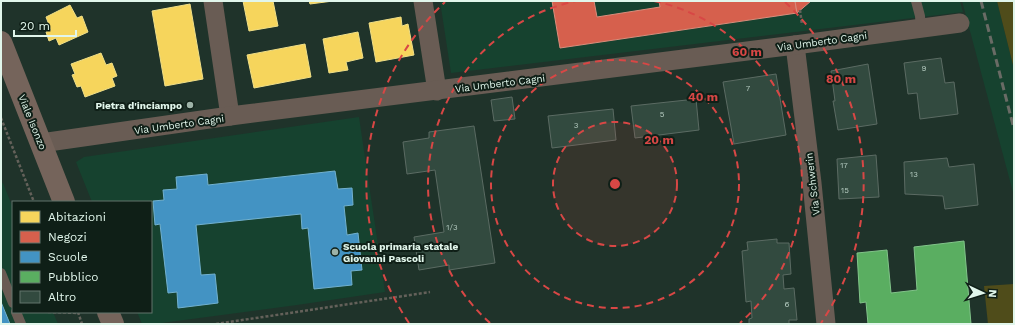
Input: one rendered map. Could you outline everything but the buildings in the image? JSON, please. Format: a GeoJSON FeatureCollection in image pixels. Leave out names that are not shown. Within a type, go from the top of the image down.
{"type":"FeatureCollection","features":[{"type":"Feature","properties":{"kind":"main road","name":"Viale Isonzo"},"geometry":{"type":"LineString","coordinates":[[1,42],[64,201]]}},
{"type":"Feature","properties":{"kind":"main road"},"geometry":{"type":"LineString","coordinates":[[108,313],[113,324]]}},
{"type":"Feature","properties":{"kind":"street"},"geometry":{"type":"LineString","coordinates":[[213,1],[230,116]]}},
{"type":"Feature","properties":{"kind":"street"},"geometry":{"type":"LineString","coordinates":[[423,1],[437,91]]}},
{"type":"Feature","properties":{"kind":"street","name":"Via Umberto Cagni"},"geometry":{"type":"LineString","coordinates":[[41,143],[230,116],[437,91],[799,37],[921,28],[960,23]]}},
{"type":"Feature","properties":{"kind":"street","name":"Via Schwerin"},"geometry":{"type":"LineString","coordinates":[[799,37],[826,324]]}},
{"type":"Feature","properties":{"kind":"lane"},"geometry":{"type":"LineString","coordinates":[[916,1],[920,16],[921,28]]}},
{"type":"Feature","properties":{"kind":"lane"},"geometry":{"type":"LineString","coordinates":[[1,273],[12,300]]}},
{"type":"Feature","properties":{"kind":"lane"},"geometry":{"type":"LineString","coordinates":[[16,313],[21,324]]}},
{"type":"Feature","properties":{"kind":"path"},"geometry":{"type":"LineString","coordinates":[[799,37],[800,10]]}},
{"type":"Feature","properties":{"kind":"path"},"geometry":{"type":"LineString","coordinates":[[1,118],[34,201]]}},
{"type":"Feature","properties":{"kind":"path"},"geometry":{"type":"LineString","coordinates":[[216,324],[430,292]]}},
{"type":"Feature","properties":{"kind":"path"},"geometry":{"type":"LineString","coordinates":[[78,313],[82,324]]}},
{"type":"Feature","properties":{"kind":"shaded area"},"geometry":{"type":"Polygon","coordinates":[[[440,1],[960,1],[963,12],[451,73],[440,1]]]}},
{"type":"Feature","properties":{"kind":"shaded area"},"geometry":{"type":"Polygon","coordinates":[[[962,1],[997,1],[1014,69],[1014,196],[962,1]]]}},
{"type":"Feature","properties":{"kind":"shaded area"},"geometry":{"type":"Polygon","coordinates":[[[997,1],[1014,1],[1014,69],[997,1]]]}},
{"type":"Feature","properties":{"kind":"shaded area"},"geometry":{"type":"Polygon","coordinates":[[[359,117],[385,292],[154,324],[142,324],[137,313],[152,313],[152,201],[92,201],[76,162],[84,157],[359,117]]]}},
{"type":"Feature","properties":{"kind":"shaded area"},"geometry":{"type":"Polygon","coordinates":[[[3,183],[12,206],[12,313],[53,313],[58,324],[1,324],[1,184],[3,183]]]}},
{"type":"Feature","properties":{"kind":"shaded area"},"geometry":{"type":"Polygon","coordinates":[[[1014,284],[1014,324],[988,324],[984,286],[1014,284]]]}},
{"type":"Feature","properties":{"kind":"railway"},"geometry":{"type":"LineString","coordinates":[[981,1],[1014,129]]}},
{"type":"Feature","properties":{"kind":"place","name":"Pietra d'inciampo"},"geometry":{"type":"Point","coordinates":[190,105]}},
{"type":"Feature","properties":{"kind":"place","name":"Scuola primaria statale Giovanni Pascoli"},"geometry":{"type":"Point","coordinates":[335,252]}}]}
